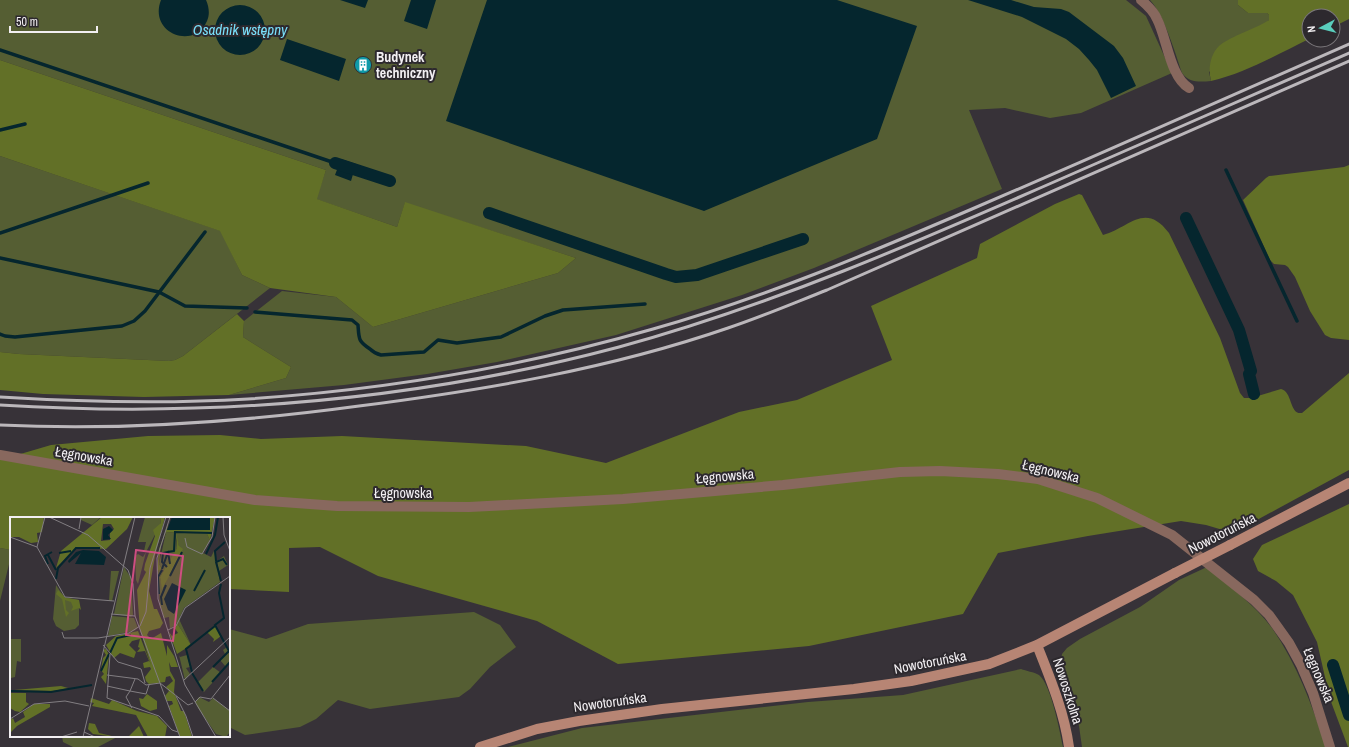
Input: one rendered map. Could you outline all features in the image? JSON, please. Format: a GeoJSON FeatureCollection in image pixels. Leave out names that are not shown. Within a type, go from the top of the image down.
{"type":"FeatureCollection","features":[{"type":"Feature","properties":{"kind":"main road","name":"Nowotoruńska"},"geometry":{"type":"LineString","coordinates":[[480,747],[537,729],[607,716],[854,689],[911,681],[989,664],[1037,645],[1349,483]]}},
{"type":"Feature","properties":{"kind":"main road","name":"Nowoszkolna"},"geometry":{"type":"LineString","coordinates":[[1037,645],[1057,696],[1067,732],[1069,747]]}},
{"type":"Feature","properties":{"kind":"street"},"geometry":{"type":"LineString","coordinates":[[1141,0],[1149,7],[1157,18],[1177,74],[1182,83],[1189,88]]}},
{"type":"Feature","properties":{"kind":"street","name":"Łęgnowska"},"geometry":{"type":"LineString","coordinates":[[0,455],[254,500],[337,506],[469,507],[623,499],[783,485],[900,472],[932,471],[998,474],[1038,479],[1097,498],[1172,535],[1254,600],[1269,615],[1289,643],[1301,664],[1313,693],[1330,747]]}},
{"type":"Feature","properties":{"kind":"green space"},"geometry":{"type":"Polygon","coordinates":[[[0,0],[1126,0],[1146,16],[1172,73],[1081,113],[1050,118],[1005,108],[969,110],[1002,189],[814,268],[742,295],[616,335],[497,362],[427,374],[344,385],[229,395],[286,378],[291,367],[243,337],[244,321],[282,291],[336,297],[373,327],[558,273],[576,258],[405,203],[397,227],[316,199],[326,170],[0,60],[0,0]]]}},
{"type":"Feature","properties":{"kind":"green space"},"geometry":{"type":"Polygon","coordinates":[[[1150,0],[1238,0],[1238,5],[1248,13],[1267,13],[1269,15],[1269,20],[1209,72],[1211,81],[1195,81],[1188,79],[1182,73],[1164,24],[1150,0]]]}},
{"type":"Feature","properties":{"kind":"green space"},"geometry":{"type":"Polygon","coordinates":[[[1238,0],[1349,0],[1349,19],[1341,23],[1341,8],[1301,8],[1301,43],[1249,68],[1224,78],[1211,81],[1210,62],[1219,46],[1269,20],[1269,15],[1267,13],[1248,13],[1238,5],[1238,0]]]}},
{"type":"Feature","properties":{"kind":"green space"},"geometry":{"type":"Polygon","coordinates":[[[0,60],[326,170],[317,199],[397,227],[405,202],[576,258],[558,273],[373,327],[336,297],[270,288],[242,275],[220,231],[0,156],[0,60]]]}},
{"type":"Feature","properties":{"kind":"green space"},"geometry":{"type":"Polygon","coordinates":[[[0,156],[221,231],[242,275],[270,288],[183,356],[175,360],[169,361],[0,352],[0,156]]]}},
{"type":"Feature","properties":{"kind":"green space"},"geometry":{"type":"Polygon","coordinates":[[[1349,165],[1349,340],[1331,338],[1325,335],[1310,311],[1295,277],[1288,267],[1285,265],[1274,264],[1270,260],[1243,200],[1269,176],[1344,167],[1349,165]]]}},
{"type":"Feature","properties":{"kind":"green space"},"geometry":{"type":"Polygon","coordinates":[[[1079,194],[1082,195],[1103,235],[1137,219],[1144,218],[1152,219],[1160,224],[1169,233],[1220,338],[1240,393],[1244,398],[1251,398],[1281,389],[1288,394],[1295,411],[1302,413],[1349,373],[1349,470],[1233,533],[1206,525],[1181,521],[1088,536],[998,553],[963,614],[809,646],[618,664],[537,621],[378,576],[320,547],[289,548],[289,592],[230,589],[230,517],[10,517],[10,550],[0,548],[0,460],[51,445],[148,436],[220,435],[261,439],[342,436],[526,446],[606,463],[739,412],[797,400],[892,360],[871,306],[977,258],[980,244],[1055,204],[1079,194]]]}},
{"type":"Feature","properties":{"kind":"green space"},"geometry":{"type":"Polygon","coordinates":[[[237,314],[244,321],[243,337],[291,367],[286,378],[229,395],[144,397],[43,394],[0,390],[0,352],[169,361],[183,356],[237,314]]]}},
{"type":"Feature","properties":{"kind":"green space"},"geometry":{"type":"Polygon","coordinates":[[[1349,504],[1348,747],[1330,699],[1317,642],[1293,595],[1276,581],[1258,571],[1253,559],[1262,545],[1349,504]]]}},
{"type":"Feature","properties":{"kind":"green space"},"geometry":{"type":"Polygon","coordinates":[[[0,548],[10,550],[10,560],[0,601],[0,548]]]}},
{"type":"Feature","properties":{"kind":"green space"},"geometry":{"type":"Polygon","coordinates":[[[1207,567],[1249,603],[1272,628],[1289,656],[1303,685],[1326,747],[1082,747],[1079,726],[1060,667],[1062,654],[1067,648],[1080,639],[1140,607],[1179,580],[1207,567]]]}},
{"type":"Feature","properties":{"kind":"green space"},"geometry":{"type":"Polygon","coordinates":[[[474,612],[500,625],[516,647],[490,667],[470,689],[459,697],[370,709],[338,700],[316,719],[300,727],[245,735],[230,728],[230,629],[266,639],[308,624],[474,612]]]}},
{"type":"Feature","properties":{"kind":"green space"},"geometry":{"type":"Polygon","coordinates":[[[1021,669],[1039,675],[1043,680],[1051,698],[1063,747],[508,747],[582,728],[808,702],[903,695],[1021,669]]]}},
{"type":"Feature","properties":{"kind":"green space"},"geometry":{"type":"Polygon","coordinates":[[[62,737],[117,737],[98,747],[73,747],[63,742],[62,737]]]}},
{"type":"Feature","properties":{"kind":"water","name":"Osadnik wstępny"},"geometry":{"type":"Polygon","coordinates":[[[161,0],[206,0],[209,16],[201,30],[192,35],[183,36],[174,34],[166,29],[161,21],[159,12],[161,0]]]}},
{"type":"Feature","properties":{"kind":"water"},"geometry":{"type":"Polygon","coordinates":[[[340,0],[368,0],[365,8],[340,0]]]}},
{"type":"Feature","properties":{"kind":"water"},"geometry":{"type":"Polygon","coordinates":[[[411,0],[436,0],[427,29],[404,21],[411,0]]]}},
{"type":"Feature","properties":{"kind":"water"},"geometry":{"type":"Polygon","coordinates":[[[487,0],[837,0],[917,26],[877,139],[704,211],[446,121],[487,0]]]}},
{"type":"Feature","properties":{"kind":"water"},"geometry":{"type":"Polygon","coordinates":[[[968,0],[1011,0],[1034,7],[1061,9],[1069,12],[1114,46],[1123,58],[1136,86],[1111,98],[1097,70],[1079,49],[1066,39],[1022,17],[968,0]]]}},
{"type":"Feature","properties":{"kind":"water","name":"Osadnik wstępny"},"geometry":{"type":"Polygon","coordinates":[[[235,5],[245,5],[258,12],[265,25],[265,35],[258,48],[245,55],[235,55],[226,51],[219,44],[215,35],[215,25],[219,16],[226,9],[235,5]]]}},
{"type":"Feature","properties":{"kind":"water"},"geometry":{"type":"Polygon","coordinates":[[[287,39],[346,59],[339,81],[280,60],[287,39]]]}},
{"type":"Feature","properties":{"kind":"water"},"geometry":{"type":"Polygon","coordinates":[[[341,159],[356,164],[351,181],[335,175],[341,159]]]}},
{"type":"Feature","properties":{"kind":"waterway"},"geometry":{"type":"LineString","coordinates":[[0,50],[335,163]]}},
{"type":"Feature","properties":{"kind":"waterway"},"geometry":{"type":"LineString","coordinates":[[0,130],[25,124]]}},
{"type":"Feature","properties":{"kind":"waterway"},"geometry":{"type":"LineString","coordinates":[[335,163],[390,181]]}},
{"type":"Feature","properties":{"kind":"waterway"},"geometry":{"type":"LineString","coordinates":[[1226,170],[1297,321]]}},
{"type":"Feature","properties":{"kind":"waterway"},"geometry":{"type":"LineString","coordinates":[[0,233],[148,183]]}},
{"type":"Feature","properties":{"kind":"waterway"},"geometry":{"type":"LineString","coordinates":[[489,213],[676,277],[697,275],[803,239]]}},
{"type":"Feature","properties":{"kind":"waterway"},"geometry":{"type":"LineString","coordinates":[[1186,218],[1239,330],[1251,371],[1249,374],[1254,394]]}},
{"type":"Feature","properties":{"kind":"waterway"},"geometry":{"type":"LineString","coordinates":[[0,334],[15,337],[122,326],[134,321],[145,311],[205,232]]}},
{"type":"Feature","properties":{"kind":"waterway"},"geometry":{"type":"LineString","coordinates":[[0,258],[159,292],[185,306],[247,308]]}},
{"type":"Feature","properties":{"kind":"waterway"},"geometry":{"type":"LineString","coordinates":[[255,312],[352,320],[358,325],[361,342],[372,351],[381,355],[424,352],[438,340],[457,343],[501,337],[545,316],[563,310],[645,304]]}},
{"type":"Feature","properties":{"kind":"waterway"},"geometry":{"type":"LineString","coordinates":[[1333,665],[1349,715]]}},
{"type":"Feature","properties":{"kind":"railway"},"geometry":{"type":"LineString","coordinates":[[0,397],[155,402],[217,401],[299,395],[351,390],[452,375],[553,355],[603,343],[734,304],[854,259],[1208,107],[1349,44]]}},
{"type":"Feature","properties":{"kind":"railway"},"geometry":{"type":"LineString","coordinates":[[0,405],[156,409],[234,407],[312,401],[389,393],[466,381],[543,366],[619,347],[733,312],[899,249],[1349,53]]}},
{"type":"Feature","properties":{"kind":"railway"},"geometry":{"type":"LineString","coordinates":[[0,425],[45,427],[135,426],[270,417],[453,393],[546,376],[638,355],[740,324],[827,290],[1349,61]]}},
{"type":"Feature","properties":{"kind":"place","name":"Budynek techniczny"},"geometry":{"type":"Point","coordinates":[363,65]}}]}
